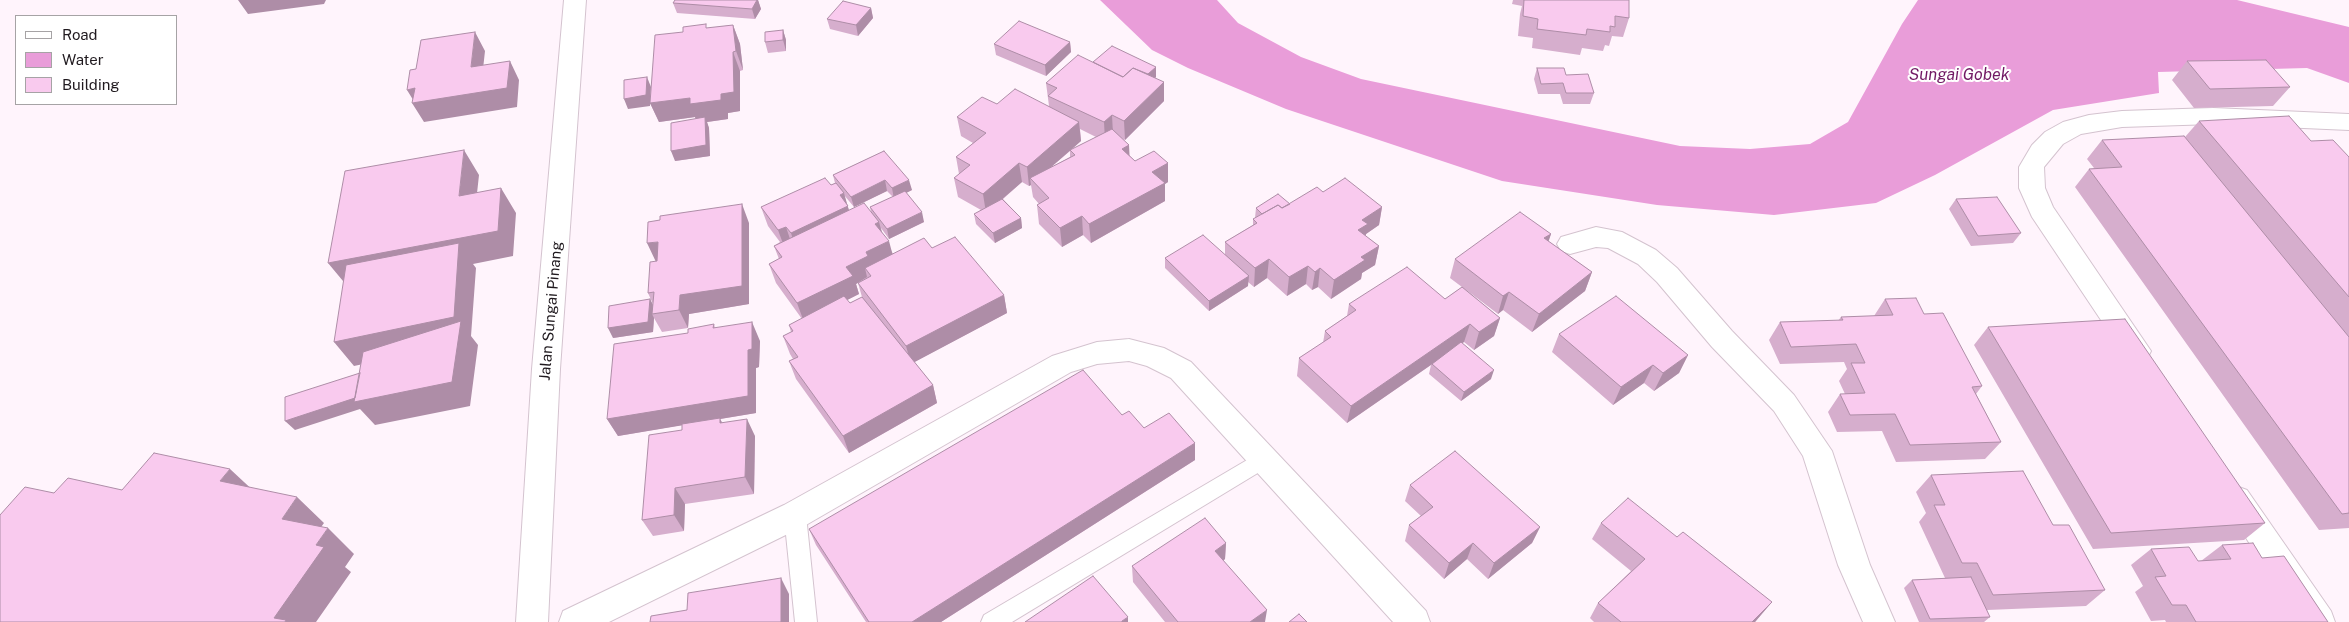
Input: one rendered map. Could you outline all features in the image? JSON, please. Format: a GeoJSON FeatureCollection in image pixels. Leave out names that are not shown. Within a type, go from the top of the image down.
{"type":"FeatureCollection","features":[{"type":"Feature","properties":{"kind":"street","name":"Jalan Sungai Pinang"},"geometry":{"type":"LineString","coordinates":[[532,622],[546,369],[575,0]]}},
{"type":"Feature","properties":{"kind":"street"},"geometry":{"type":"LineString","coordinates":[[2148,367],[2042,210],[2032,188],[2031,168],[2041,151],[2054,138],[2072,128],[2090,123],[2158,117],[2302,119],[2349,122]]}},
{"type":"Feature","properties":{"kind":"street"},"geometry":{"type":"LineString","coordinates":[[2302,119],[2325,145]]}},
{"type":"Feature","properties":{"kind":"street"},"geometry":{"type":"LineString","coordinates":[[1570,244],[1596,237],[1613,239],[1647,257],[1667,275],[1722,339],[1784,403],[1817,451],[1854,565],[1879,622]]}},
{"type":"Feature","properties":{"kind":"street"},"geometry":{"type":"LineString","coordinates":[[575,622],[614,612],[795,515],[1062,364],[1097,353],[1129,350],[1154,356],[1181,370],[1414,622]]}},
{"type":"Feature","properties":{"kind":"street"},"geometry":{"type":"LineString","coordinates":[[2220,474],[2319,622]]}},
{"type":"Feature","properties":{"kind":"lane"},"geometry":{"type":"LineString","coordinates":[[992,622],[1264,459]]}},
{"type":"Feature","properties":{"kind":"lane"},"geometry":{"type":"LineString","coordinates":[[795,515],[806,622]]}},
{"type":"Feature","properties":{"kind":"water","name":"Sungai Gobek"},"geometry":{"type":"Polygon","coordinates":[[[1100,0],[1217,0],[1238,23],[1301,57],[1361,79],[1680,146],[1750,149],[1810,144],[1848,122],[1902,24],[1918,0],[2237,0],[2349,27],[2349,83],[2307,68],[2158,72],[2159,93],[2053,110],[1935,175],[1876,203],[1774,215],[1657,205],[1502,181],[1286,109],[1188,68],[1152,50],[1100,0]]]}},
{"type":"Feature","properties":{"kind":"building"},"geometry":{"type":"Polygon","coordinates":[[[675,0],[757,0],[752,9],[673,3],[675,0]]]}},
{"type":"Feature","properties":{"kind":"building"},"geometry":{"type":"Polygon","coordinates":[[[1524,0],[1629,0],[1629,18],[1615,16],[1615,27],[1610,26],[1610,32],[1587,29],[1586,35],[1537,29],[1538,19],[1523,16],[1524,0]]]}},
{"type":"Feature","properties":{"kind":"building"},"geometry":{"type":"Polygon","coordinates":[[[843,1],[871,8],[856,25],[827,19],[843,1]]]}},
{"type":"Feature","properties":{"kind":"building"},"geometry":{"type":"Polygon","coordinates":[[[1019,21],[1070,42],[1045,65],[994,44],[1019,21]]]}},
{"type":"Feature","properties":{"kind":"building"},"geometry":{"type":"Polygon","coordinates":[[[706,24],[706,28],[733,25],[736,51],[733,52],[734,92],[721,94],[721,100],[690,104],[690,98],[650,103],[655,35],[683,32],[683,27],[706,24]]]}},
{"type":"Feature","properties":{"kind":"building"},"geometry":{"type":"Polygon","coordinates":[[[783,30],[783,40],[765,42],[765,32],[783,30]]]}},
{"type":"Feature","properties":{"kind":"building"},"geometry":{"type":"Polygon","coordinates":[[[475,32],[471,67],[510,61],[507,88],[412,103],[415,88],[407,90],[410,70],[416,69],[421,40],[475,32]]]}},
{"type":"Feature","properties":{"kind":"building"},"geometry":{"type":"Polygon","coordinates":[[[1112,46],[1156,67],[1148,74],[1133,68],[1123,77],[1093,62],[1112,46]]]}},
{"type":"Feature","properties":{"kind":"building"},"geometry":{"type":"Polygon","coordinates":[[[1078,55],[1123,77],[1133,68],[1164,82],[1124,121],[1112,115],[1104,122],[1048,96],[1057,88],[1046,83],[1078,55]]]}},
{"type":"Feature","properties":{"kind":"building"},"geometry":{"type":"Polygon","coordinates":[[[2266,60],[2290,87],[2210,89],[2187,61],[2266,60]]]}},
{"type":"Feature","properties":{"kind":"building"},"geometry":{"type":"Polygon","coordinates":[[[1537,68],[1564,68],[1566,75],[1588,74],[1594,93],[1566,93],[1563,83],[1541,84],[1537,68]]]}},
{"type":"Feature","properties":{"kind":"building"},"geometry":{"type":"Polygon","coordinates":[[[647,77],[646,95],[624,99],[624,80],[647,77]]]}},
{"type":"Feature","properties":{"kind":"building"},"geometry":{"type":"Polygon","coordinates":[[[1015,89],[1079,122],[1027,167],[1019,163],[983,194],[954,178],[970,165],[956,157],[986,133],[957,117],[982,97],[997,104],[1015,89]]]}},
{"type":"Feature","properties":{"kind":"building"},"geometry":{"type":"Polygon","coordinates":[[[2289,116],[2311,141],[2333,140],[2349,157],[2349,297],[2199,121],[2289,116]]]}},
{"type":"Feature","properties":{"kind":"building"},"geometry":{"type":"Polygon","coordinates":[[[705,117],[706,145],[671,151],[671,123],[705,117]]]}},
{"type":"Feature","properties":{"kind":"building"},"geometry":{"type":"Polygon","coordinates":[[[1112,129],[1129,145],[1122,149],[1135,161],[1154,151],[1168,163],[1152,172],[1165,183],[1089,224],[1082,216],[1060,228],[1037,205],[1049,198],[1030,178],[1075,155],[1070,150],[1112,129]]]}},
{"type":"Feature","properties":{"kind":"building"},"geometry":{"type":"Polygon","coordinates":[[[2184,136],[2349,337],[2349,513],[2342,514],[2089,169],[2122,167],[2102,140],[2184,136]]]}},
{"type":"Feature","properties":{"kind":"building"},"geometry":{"type":"Polygon","coordinates":[[[464,150],[459,196],[501,188],[498,231],[328,263],[345,171],[464,150]]]}},
{"type":"Feature","properties":{"kind":"building"},"geometry":{"type":"Polygon","coordinates":[[[884,151],[909,180],[892,188],[885,180],[851,197],[833,175],[884,151]]]}},
{"type":"Feature","properties":{"kind":"building"},"geometry":{"type":"Polygon","coordinates":[[[825,178],[831,185],[836,183],[844,193],[840,195],[848,206],[791,233],[786,227],[778,230],[761,207],[825,178]]]}},
{"type":"Feature","properties":{"kind":"building"},"geometry":{"type":"Polygon","coordinates":[[[1345,178],[1382,207],[1362,220],[1368,224],[1358,230],[1379,246],[1361,257],[1365,260],[1334,280],[1320,268],[1315,272],[1308,266],[1289,277],[1269,259],[1255,268],[1225,242],[1257,223],[1253,219],[1278,205],[1282,208],[1317,187],[1323,192],[1345,178]]]}},
{"type":"Feature","properties":{"kind":"building"},"geometry":{"type":"Polygon","coordinates":[[[905,191],[922,212],[887,229],[870,207],[905,191]]]}},
{"type":"Feature","properties":{"kind":"building"},"geometry":{"type":"Polygon","coordinates":[[[1278,194],[1290,204],[1282,208],[1278,205],[1262,214],[1256,208],[1278,194]]]}},
{"type":"Feature","properties":{"kind":"building"},"geometry":{"type":"Polygon","coordinates":[[[1997,197],[2021,233],[1978,236],[1956,199],[1997,197]]]}},
{"type":"Feature","properties":{"kind":"building"},"geometry":{"type":"Polygon","coordinates":[[[1002,199],[1021,218],[993,233],[974,214],[1002,199]]]}},
{"type":"Feature","properties":{"kind":"building"},"geometry":{"type":"Polygon","coordinates":[[[864,203],[879,222],[875,224],[889,241],[866,252],[868,256],[846,267],[853,276],[797,303],[769,264],[782,257],[774,246],[864,203]]]}},
{"type":"Feature","properties":{"kind":"building"},"geometry":{"type":"Polygon","coordinates":[[[742,204],[742,286],[680,295],[679,310],[652,314],[654,292],[648,293],[650,262],[657,261],[658,242],[647,243],[648,222],[660,220],[660,216],[742,204]]]}},
{"type":"Feature","properties":{"kind":"building"},"geometry":{"type":"Polygon","coordinates":[[[1520,212],[1551,234],[1544,238],[1592,272],[1539,314],[1509,292],[1503,296],[1455,259],[1520,212]]]}},
{"type":"Feature","properties":{"kind":"building"},"geometry":{"type":"Polygon","coordinates":[[[1203,235],[1249,276],[1209,301],[1165,258],[1203,235]]]}},
{"type":"Feature","properties":{"kind":"building"},"geometry":{"type":"Polygon","coordinates":[[[955,237],[1004,295],[906,346],[858,283],[871,276],[865,268],[924,238],[932,248],[955,237]]]}},
{"type":"Feature","properties":{"kind":"building"},"geometry":{"type":"Polygon","coordinates":[[[459,243],[454,317],[334,342],[346,265],[459,243]]]}},
{"type":"Feature","properties":{"kind":"building"},"geometry":{"type":"Polygon","coordinates":[[[1407,267],[1445,299],[1462,287],[1500,318],[1479,332],[1470,324],[1351,406],[1299,358],[1331,337],[1325,331],[1356,310],[1349,304],[1407,267]]]}},
{"type":"Feature","properties":{"kind":"building"},"geometry":{"type":"Polygon","coordinates":[[[844,296],[850,303],[862,297],[933,385],[843,436],[789,361],[798,357],[783,336],[793,331],[789,325],[844,296]]]}},
{"type":"Feature","properties":{"kind":"building"},"geometry":{"type":"Polygon","coordinates":[[[1616,296],[1688,355],[1663,373],[1653,365],[1621,387],[1559,334],[1616,296]]]}},
{"type":"Feature","properties":{"kind":"building"},"geometry":{"type":"Polygon","coordinates":[[[1916,298],[1924,314],[1943,313],[1982,386],[1972,387],[2001,442],[1910,445],[1895,414],[1850,415],[1840,394],[1865,393],[1851,363],[1865,363],[1856,344],[1791,347],[1780,322],[1843,320],[1841,317],[1893,315],[1885,299],[1916,298]]]}},
{"type":"Feature","properties":{"kind":"building"},"geometry":{"type":"Polygon","coordinates":[[[650,299],[648,322],[608,328],[609,306],[650,299]]]}},
{"type":"Feature","properties":{"kind":"building"},"geometry":{"type":"Polygon","coordinates":[[[2125,319],[2265,523],[2111,533],[1988,327],[2125,319]]]}},
{"type":"Feature","properties":{"kind":"building"},"geometry":{"type":"Polygon","coordinates":[[[461,321],[452,382],[354,402],[363,352],[461,321]]]}},
{"type":"Feature","properties":{"kind":"building"},"geometry":{"type":"Polygon","coordinates":[[[752,322],[752,349],[748,350],[748,396],[607,419],[614,344],[688,333],[688,329],[714,324],[713,328],[752,322]]]}},
{"type":"Feature","properties":{"kind":"building"},"geometry":{"type":"Polygon","coordinates":[[[1461,342],[1494,370],[1464,392],[1432,364],[1461,342]]]}},
{"type":"Feature","properties":{"kind":"building"},"geometry":{"type":"Polygon","coordinates":[[[1083,370],[1122,415],[1129,411],[1144,428],[1169,413],[1195,443],[912,622],[869,622],[809,529],[1083,370]]]}},
{"type":"Feature","properties":{"kind":"building"},"geometry":{"type":"Polygon","coordinates":[[[360,373],[355,398],[285,421],[285,397],[360,373]]]}},
{"type":"Feature","properties":{"kind":"building"},"geometry":{"type":"Polygon","coordinates":[[[720,418],[720,423],[747,419],[745,477],[675,488],[674,515],[642,520],[649,435],[682,430],[682,424],[720,418]]]}},
{"type":"Feature","properties":{"kind":"building"},"geometry":{"type":"Polygon","coordinates":[[[1455,451],[1540,527],[1494,563],[1473,543],[1449,563],[1409,525],[1433,507],[1410,485],[1455,451]]]}},
{"type":"Feature","properties":{"kind":"building"},"geometry":{"type":"Polygon","coordinates":[[[154,453],[230,469],[220,481],[297,497],[282,519],[328,528],[316,545],[324,547],[274,618],[286,620],[285,622],[0,622],[0,515],[25,487],[54,493],[68,478],[122,490],[154,453]]]}},
{"type":"Feature","properties":{"kind":"building"},"geometry":{"type":"Polygon","coordinates":[[[2023,471],[2053,525],[2069,525],[2105,590],[1993,595],[1977,563],[1962,563],[1934,505],[1945,505],[1931,475],[2023,471]]]}},
{"type":"Feature","properties":{"kind":"building"},"geometry":{"type":"Polygon","coordinates":[[[1628,498],[1677,537],[1683,532],[1772,602],[1752,622],[1621,622],[1598,603],[1645,559],[1601,523],[1628,498]]]}},
{"type":"Feature","properties":{"kind":"building"},"geometry":{"type":"Polygon","coordinates":[[[1205,518],[1226,543],[1215,551],[1267,610],[1250,622],[1178,622],[1132,566],[1205,518]]]}},
{"type":"Feature","properties":{"kind":"building"},"geometry":{"type":"Polygon","coordinates":[[[2253,543],[2262,558],[2284,556],[2328,622],[2196,622],[2186,605],[2172,605],[2155,577],[2166,576],[2151,549],[2189,547],[2198,561],[2231,559],[2222,545],[2253,543]]]}},
{"type":"Feature","properties":{"kind":"building"},"geometry":{"type":"Polygon","coordinates":[[[1093,576],[1128,617],[1122,622],[1025,622],[1093,576]]]}},
{"type":"Feature","properties":{"kind":"building"},"geometry":{"type":"Polygon","coordinates":[[[1971,577],[1990,617],[1930,619],[1912,580],[1971,577]]]}},
{"type":"Feature","properties":{"kind":"building"},"geometry":{"type":"Polygon","coordinates":[[[781,578],[781,622],[650,622],[651,616],[687,610],[688,593],[781,578]]]}},
{"type":"Feature","properties":{"kind":"building"},"geometry":{"type":"Polygon","coordinates":[[[1299,614],[1307,622],[1289,622],[1299,614]]]}}]}
